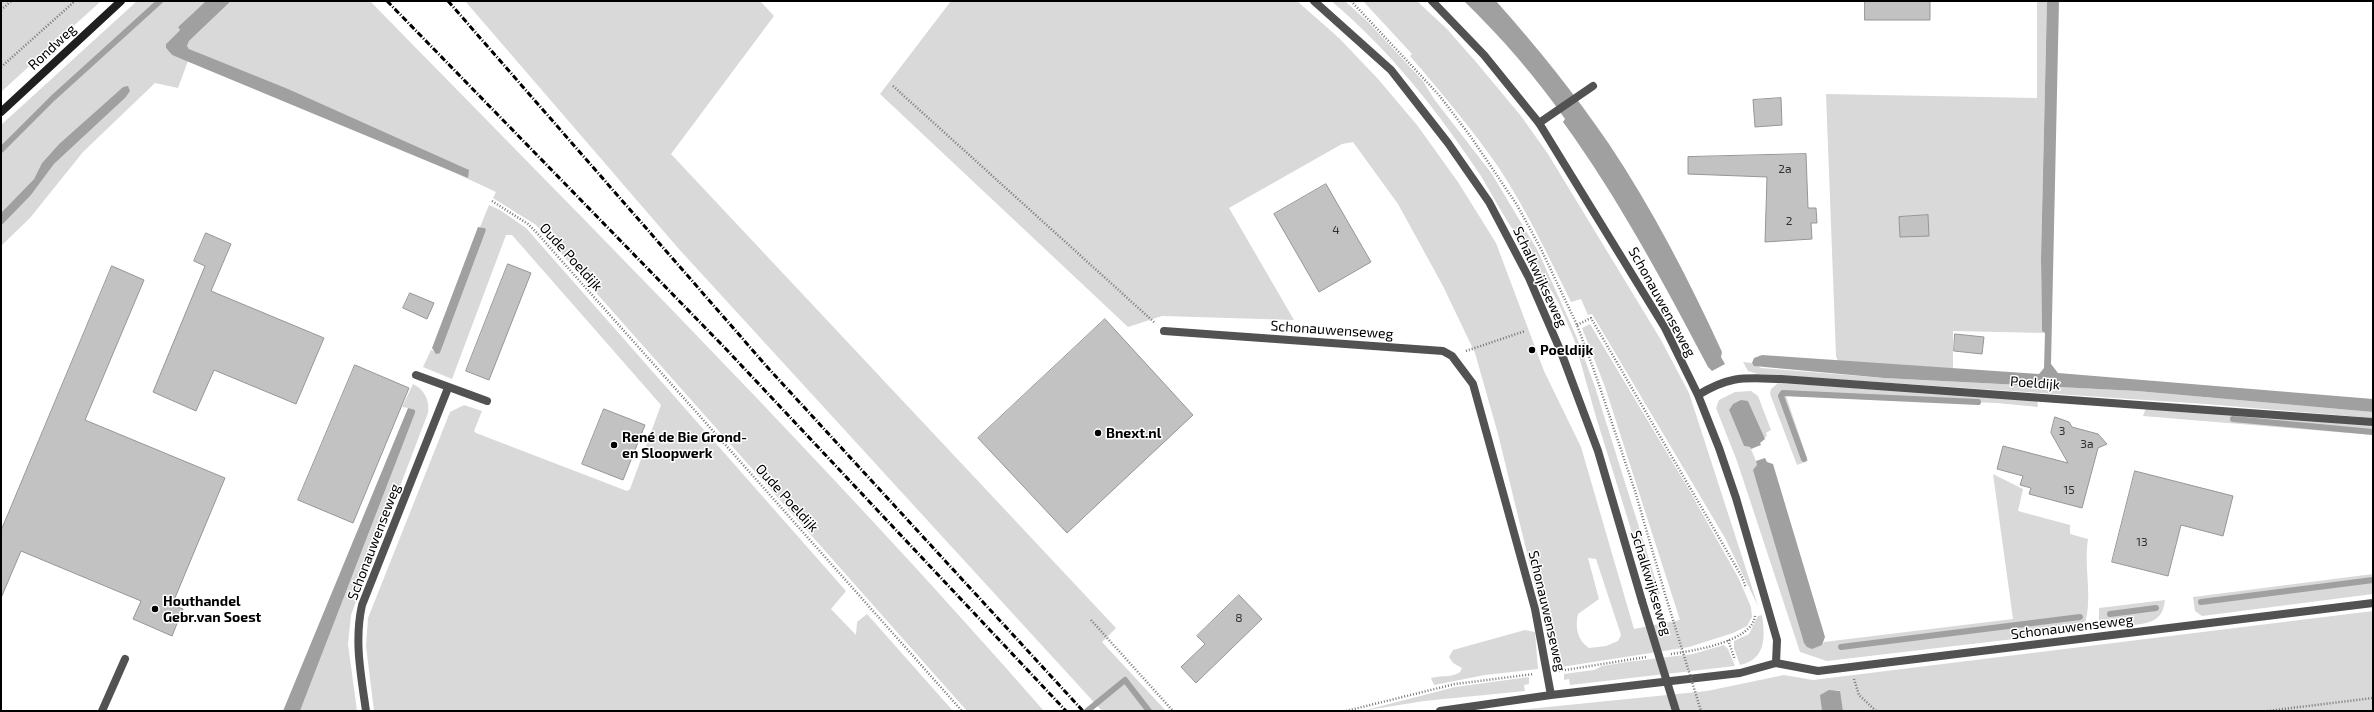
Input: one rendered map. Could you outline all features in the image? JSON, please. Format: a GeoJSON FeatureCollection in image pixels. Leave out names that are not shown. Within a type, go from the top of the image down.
{"type":"FeatureCollection","features":[{"type":"Feature","properties":{"kind":"main road","name":"Rondweg"},"geometry":{"type":"LineString","coordinates":[[1,112],[121,1]]}},
{"type":"Feature","properties":{"kind":"street","name":"Schalkwijkseweg"},"geometry":{"type":"LineString","coordinates":[[1314,1],[1391,70],[1448,143],[1489,202],[1529,278],[1561,352],[1598,451],[1676,711]]}},
{"type":"Feature","properties":{"kind":"street","name":"Schonauwenseweg"},"geometry":{"type":"LineString","coordinates":[[1432,1],[1484,55],[1539,123],[1665,328],[1698,395],[1736,498],[1777,640],[1776,663]]}},
{"type":"Feature","properties":{"kind":"street"},"geometry":{"type":"LineString","coordinates":[[1539,123],[1593,86]]}},
{"type":"Feature","properties":{"kind":"street","name":"Schonauwenseweg"},"geometry":{"type":"LineString","coordinates":[[1164,331],[1443,351],[1452,356],[1473,384],[1535,609],[1551,695]]}},
{"type":"Feature","properties":{"kind":"street"},"geometry":{"type":"LineString","coordinates":[[416,375],[448,388],[488,401]]}},
{"type":"Feature","properties":{"kind":"street","name":"Poeldijk"},"geometry":{"type":"LineString","coordinates":[[1698,395],[1714,386],[1736,378],[1781,379],[2373,422]]}},
{"type":"Feature","properties":{"kind":"street","name":"Schonauwenseweg"},"geometry":{"type":"LineString","coordinates":[[366,711],[357,649],[358,623],[362,605],[448,388]]}},
{"type":"Feature","properties":{"kind":"street","name":"Schonauwenseweg"},"geometry":{"type":"LineString","coordinates":[[1440,711],[1551,695],[1740,673],[1776,663],[1818,671],[1851,668],[2373,603]]}},
{"type":"Feature","properties":{"kind":"street"},"geometry":{"type":"LineString","coordinates":[[102,711],[125,659]]}},
{"type":"Feature","properties":{"kind":"path"},"geometry":{"type":"LineString","coordinates":[[1,10],[11,1]]}},
{"type":"Feature","properties":{"kind":"path"},"geometry":{"type":"LineString","coordinates":[[1,67],[75,1]]}},
{"type":"Feature","properties":{"kind":"path"},"geometry":{"type":"LineString","coordinates":[[893,86],[1164,331]]}},
{"type":"Feature","properties":{"kind":"path","name":"Oude Poeldijk"},"geometry":{"type":"LineString","coordinates":[[492,201],[522,220],[537,233],[962,711]]}},
{"type":"Feature","properties":{"kind":"path","name":"Schalkwijkseweg"},"geometry":{"type":"LineString","coordinates":[[1701,711],[1635,492],[1577,325],[1591,318],[1686,479],[1742,577],[1747,590]]}},
{"type":"Feature","properties":{"kind":"path"},"geometry":{"type":"LineString","coordinates":[[1471,349],[1524,331]]}},
{"type":"Feature","properties":{"kind":"path"},"geometry":{"type":"LineString","coordinates":[[1740,673],[1728,640],[1748,630],[1755,618],[1755,610]]}},
{"type":"Feature","properties":{"kind":"path"},"geometry":{"type":"LineString","coordinates":[[1091,620],[1173,711]]}},
{"type":"Feature","properties":{"kind":"path"},"geometry":{"type":"LineString","coordinates":[[1851,668],[1859,695],[1876,711]]}},
{"type":"Feature","properties":{"kind":"path"},"geometry":{"type":"LineString","coordinates":[[2267,711],[2373,698]]}},
{"type":"Feature","properties":{"kind":"shaded area"},"geometry":{"type":"Polygon","coordinates":[[[1,1],[101,1],[1,92],[1,1]]]}},
{"type":"Feature","properties":{"kind":"shaded area"},"geometry":{"type":"Polygon","coordinates":[[[137,1],[206,1],[178,27],[180,30],[166,44],[166,48],[172,55],[188,61],[178,88],[155,83],[83,152],[30,218],[1,246],[1,226],[31,195],[54,164],[125,98],[123,87],[59,144],[42,163],[34,179],[1,213],[1,125],[137,1]]]}},
{"type":"Feature","properties":{"kind":"shaded area"},"geometry":{"type":"Polygon","coordinates":[[[206,1],[231,1],[189,41],[187,46],[189,49],[288,89],[469,170],[468,178],[172,55],[166,48],[166,44],[180,30],[178,27],[206,1]]]}},
{"type":"Feature","properties":{"kind":"shaded area"},"geometry":{"type":"Polygon","coordinates":[[[231,1],[370,1],[712,351],[963,619],[1044,711],[967,711],[536,225],[493,198],[496,192],[189,49],[187,46],[189,41],[231,1]]]}},
{"type":"Feature","properties":{"kind":"shaded area"},"geometry":{"type":"Polygon","coordinates":[[[465,1],[760,1],[774,16],[671,154],[1116,628],[1102,642],[1166,711],[1102,711],[678,248],[465,1]]]}},
{"type":"Feature","properties":{"kind":"shaded area"},"geometry":{"type":"Polygon","coordinates":[[[951,1],[1297,1],[1339,38],[1378,79],[1417,125],[1458,182],[1496,243],[1544,371],[1581,447],[1634,629],[1680,620],[1605,387],[1582,328],[1590,324],[1688,488],[1739,579],[1751,607],[1752,617],[1747,626],[1733,633],[1689,647],[1555,668],[1498,434],[1475,353],[1443,286],[1398,204],[1353,142],[1342,144],[1229,208],[1294,320],[1162,316],[1128,327],[880,94],[951,1]],[[1588,558],[1599,599],[1578,614],[1577,619],[1579,637],[1589,648],[1606,646],[1618,641],[1621,635],[1596,559],[1588,558]]]}},
{"type":"Feature","properties":{"kind":"shaded area"},"geometry":{"type":"Polygon","coordinates":[[[1331,1],[1345,1],[1368,22],[1423,81],[1434,99],[1492,174],[1538,251],[1577,338],[1595,387],[1660,594],[1652,597],[1596,417],[1574,339],[1559,304],[1522,239],[1517,236],[1481,176],[1431,106],[1373,40],[1331,1]]]}},
{"type":"Feature","properties":{"kind":"shaded area"},"geometry":{"type":"Polygon","coordinates":[[[1363,1],[1417,1],[1447,29],[1476,62],[1521,116],[1548,154],[1661,340],[1689,393],[1758,606],[1725,538],[1592,314],[1588,315],[1581,299],[1571,302],[1528,217],[1499,168],[1456,111],[1410,56],[1412,54],[1363,1]]]}},
{"type":"Feature","properties":{"kind":"shaded area"},"geometry":{"type":"Polygon","coordinates":[[[1464,1],[1496,1],[1555,71],[1596,125],[1625,168],[1670,246],[1710,326],[1722,352],[1721,357],[1725,364],[1712,371],[1708,367],[1640,242],[1583,150],[1563,122],[1565,119],[1518,58],[1464,1]]]}},
{"type":"Feature","properties":{"kind":"shaded area"},"geometry":{"type":"Polygon","coordinates":[[[2037,1],[2047,1],[2041,258],[2042,331],[2045,333],[1953,331],[1953,373],[1838,361],[1836,356],[1826,94],[2037,98],[2037,1]]]}},
{"type":"Feature","properties":{"kind":"shaded area"},"geometry":{"type":"Polygon","coordinates":[[[2047,1],[2059,1],[2051,364],[2058,373],[2373,399],[2373,412],[2137,391],[1884,378],[1754,366],[1752,363],[1754,358],[1762,355],[2039,374],[2044,368],[2045,333],[2042,331],[2041,258],[2047,1]]]}},
{"type":"Feature","properties":{"kind":"shaded area"},"geometry":{"type":"Polygon","coordinates":[[[128,86],[130,91],[125,98],[54,164],[31,195],[1,226],[1,213],[34,179],[42,163],[59,144],[123,87],[128,86]]]}},
{"type":"Feature","properties":{"kind":"shaded area"},"geometry":{"type":"Polygon","coordinates":[[[489,205],[500,210],[526,228],[846,591],[831,609],[856,635],[857,622],[867,614],[953,711],[374,711],[366,646],[368,618],[450,412],[464,405],[482,411],[474,431],[476,433],[627,491],[630,489],[661,405],[512,235],[506,235],[452,379],[423,367],[431,350],[440,353],[486,230],[485,228],[480,227],[489,205]]]}},
{"type":"Feature","properties":{"kind":"shaded area"},"geometry":{"type":"Polygon","coordinates":[[[478,227],[485,228],[486,230],[440,353],[436,354],[432,348],[478,227]]]}},
{"type":"Feature","properties":{"kind":"shaded area"},"geometry":{"type":"Polygon","coordinates":[[[1743,362],[1752,363],[1761,368],[1884,378],[2137,391],[2373,412],[2373,418],[2205,404],[1758,374],[1748,371],[1743,362]]]}},
{"type":"Feature","properties":{"kind":"shaded area"},"geometry":{"type":"Polygon","coordinates":[[[1778,383],[2037,399],[2038,407],[1997,403],[1786,396],[1808,461],[1797,465],[1770,394],[1771,389],[1778,383]]]}},
{"type":"Feature","properties":{"kind":"shaded area"},"geometry":{"type":"Polygon","coordinates":[[[413,384],[423,392],[427,399],[428,413],[351,615],[348,644],[357,711],[300,711],[415,413],[408,408],[402,407],[413,384]]]}},
{"type":"Feature","properties":{"kind":"shaded area"},"geometry":{"type":"Polygon","coordinates":[[[1751,391],[1758,396],[1771,430],[1766,433],[1767,436],[1764,438],[1748,401],[1733,404],[1729,410],[1744,446],[1750,447],[1756,461],[1822,645],[1824,642],[2013,619],[1993,474],[2023,489],[2018,511],[2070,525],[2070,534],[2088,539],[2088,609],[2086,621],[2082,631],[1827,661],[1800,652],[1737,461],[1716,408],[1719,400],[1735,392],[1751,391]]]}},
{"type":"Feature","properties":{"kind":"shaded area"},"geometry":{"type":"Polygon","coordinates":[[[1741,400],[1748,401],[1765,439],[1760,443],[1761,445],[1751,449],[1750,447],[1744,446],[1729,410],[1733,404],[1741,400]]]}},
{"type":"Feature","properties":{"kind":"shaded area"},"geometry":{"type":"Polygon","coordinates":[[[408,408],[415,410],[415,413],[300,711],[283,711],[408,408]]]}},
{"type":"Feature","properties":{"kind":"shaded area"},"geometry":{"type":"Polygon","coordinates":[[[2146,408],[2373,425],[2373,435],[2143,416],[2146,408]]]}},
{"type":"Feature","properties":{"kind":"shaded area"},"geometry":{"type":"Polygon","coordinates":[[[1765,458],[1767,462],[1773,464],[1825,637],[1822,645],[1812,649],[1807,647],[1804,643],[1753,470],[1757,465],[1756,461],[1765,458]]]}},
{"type":"Feature","properties":{"kind":"shaded area"},"geometry":{"type":"Polygon","coordinates":[[[2373,574],[2373,594],[2202,616],[2195,611],[2193,597],[2373,574]]]}},
{"type":"Feature","properties":{"kind":"shaded area"},"geometry":{"type":"Polygon","coordinates":[[[2165,600],[2161,614],[2154,620],[2148,622],[2106,628],[2099,621],[2099,608],[2165,600]]]}},
{"type":"Feature","properties":{"kind":"shaded area"},"geometry":{"type":"Polygon","coordinates":[[[2373,611],[2373,711],[1843,711],[1839,690],[1821,695],[1822,711],[1508,711],[1707,691],[1784,675],[1813,680],[2373,611]]]}},
{"type":"Feature","properties":{"kind":"shaded area"},"geometry":{"type":"Polygon","coordinates":[[[1762,615],[1764,631],[1760,652],[1749,662],[1740,665],[1734,648],[1734,641],[1749,634],[1758,616],[1762,615]]]}},
{"type":"Feature","properties":{"kind":"shaded area"},"geometry":{"type":"Polygon","coordinates":[[[1525,630],[1535,632],[1538,669],[1485,675],[1434,685],[1431,678],[1454,675],[1460,672],[1462,668],[1453,663],[1449,657],[1453,650],[1525,630]]]}},
{"type":"Feature","properties":{"kind":"shaded area"},"geometry":{"type":"Polygon","coordinates":[[[1724,645],[1728,649],[1735,666],[1570,685],[1569,679],[1564,680],[1564,674],[1594,670],[1602,666],[1627,662],[1693,654],[1724,645]]]}},
{"type":"Feature","properties":{"kind":"shaded area"},"geometry":{"type":"Polygon","coordinates":[[[1529,677],[1529,684],[1524,685],[1525,691],[1424,701],[1362,711],[1455,687],[1529,677]]]}},
{"type":"Feature","properties":{"kind":"shaded area"},"geometry":{"type":"Polygon","coordinates":[[[1829,690],[1840,691],[1843,711],[1822,711],[1820,695],[1829,690]]]}},
{"type":"Feature","properties":{"kind":"building"},"geometry":{"type":"Polygon","coordinates":[[[1865,1],[1930,1],[1930,20],[1865,20],[1865,1]]]}},
{"type":"Feature","properties":{"kind":"building"},"geometry":{"type":"Polygon","coordinates":[[[1781,98],[1782,125],[1755,127],[1753,100],[1781,98]]]}},
{"type":"Feature","properties":{"kind":"building"},"geometry":{"type":"Polygon","coordinates":[[[1806,154],[1808,208],[1816,208],[1817,223],[1811,223],[1812,239],[1765,242],[1767,177],[1688,174],[1688,157],[1806,154]]]}},
{"type":"Feature","properties":{"kind":"building"},"geometry":{"type":"Polygon","coordinates":[[[1326,184],[1371,262],[1319,292],[1274,214],[1326,184]]]}},
{"type":"Feature","properties":{"kind":"building"},"geometry":{"type":"Polygon","coordinates":[[[1928,215],[1929,236],[1900,237],[1899,217],[1928,215]]]}},
{"type":"Feature","properties":{"kind":"building"},"geometry":{"type":"Polygon","coordinates":[[[206,233],[231,244],[211,291],[324,338],[296,404],[214,370],[196,411],[153,392],[205,266],[194,261],[206,233]]]}},
{"type":"Feature","properties":{"kind":"building"},"geometry":{"type":"Polygon","coordinates":[[[508,264],[531,273],[489,380],[466,371],[508,264]]]}},
{"type":"Feature","properties":{"kind":"building"},"geometry":{"type":"Polygon","coordinates":[[[112,266],[144,280],[85,420],[225,478],[172,605],[183,609],[172,636],[133,619],[141,601],[21,551],[1,598],[1,531],[112,266]]]}},
{"type":"Feature","properties":{"kind":"building"},"geometry":{"type":"Polygon","coordinates":[[[410,293],[434,303],[427,319],[403,308],[410,293]]]}},
{"type":"Feature","properties":{"kind":"building"},"geometry":{"type":"Polygon","coordinates":[[[1105,319],[1193,415],[1067,533],[978,438],[1105,319]]]}},
{"type":"Feature","properties":{"kind":"building"},"geometry":{"type":"Polygon","coordinates":[[[1955,334],[1984,337],[1982,354],[1954,351],[1955,334]]]}},
{"type":"Feature","properties":{"kind":"building"},"geometry":{"type":"Polygon","coordinates":[[[355,365],[409,388],[353,523],[298,500],[355,365]]]}},
{"type":"Feature","properties":{"kind":"building"},"geometry":{"type":"Polygon","coordinates":[[[604,409],[645,425],[623,480],[582,464],[604,409]]]}},
{"type":"Feature","properties":{"kind":"building"},"geometry":{"type":"Polygon","coordinates":[[[2055,417],[2069,422],[2072,427],[2098,434],[2107,444],[2098,448],[2082,508],[2029,494],[2031,488],[2020,485],[2023,476],[1997,469],[2003,446],[2068,463],[2051,433],[2055,417]]]}},
{"type":"Feature","properties":{"kind":"building"},"geometry":{"type":"Polygon","coordinates":[[[2135,471],[2233,496],[2223,536],[2181,525],[2168,576],[2112,562],[2135,471]]]}},
{"type":"Feature","properties":{"kind":"building"},"geometry":{"type":"Polygon","coordinates":[[[1239,595],[1262,619],[1196,683],[1181,667],[1205,644],[1197,636],[1239,595]]]}},
{"type":"Feature","properties":{"kind":"waterway"},"geometry":{"type":"LineString","coordinates":[[1,150],[53,98],[160,1]]}},
{"type":"Feature","properties":{"kind":"waterway"},"geometry":{"type":"LineString","coordinates":[[1804,459],[1781,396],[1783,393],[1978,402]]}},
{"type":"Feature","properties":{"kind":"waterway"},"geometry":{"type":"LineString","coordinates":[[2233,419],[2373,432]]}},
{"type":"Feature","properties":{"kind":"waterway"},"geometry":{"type":"LineString","coordinates":[[2201,602],[2373,580]]}},
{"type":"Feature","properties":{"kind":"waterway"},"geometry":{"type":"LineString","coordinates":[[2110,614],[2156,608]]}},
{"type":"Feature","properties":{"kind":"waterway"},"geometry":{"type":"LineString","coordinates":[[1841,647],[2080,617]]}},
{"type":"Feature","properties":{"kind":"waterway"},"geometry":{"type":"LineString","coordinates":[[1087,711],[1125,680],[1149,711]]}},
{"type":"Feature","properties":{"kind":"railway"},"geometry":{"type":"LineString","coordinates":[[387,1],[725,348],[1066,711]]}},
{"type":"Feature","properties":{"kind":"railway"},"geometry":{"type":"LineString","coordinates":[[448,1],[769,369],[1083,711]]}},
{"type":"Feature","properties":{"kind":"place","name":"Poeldijk"},"geometry":{"type":"Point","coordinates":[1532,350]}},
{"type":"Feature","properties":{"kind":"place","name":"Bnext.nl"},"geometry":{"type":"Point","coordinates":[1098,433]}},
{"type":"Feature","properties":{"kind":"place","name":"René de Bie Grond- en Sloopwerk"},"geometry":{"type":"Point","coordinates":[614,445]}},
{"type":"Feature","properties":{"kind":"place","name":"Houthandel Gebr.van Soest"},"geometry":{"type":"Point","coordinates":[155,609]}}]}
